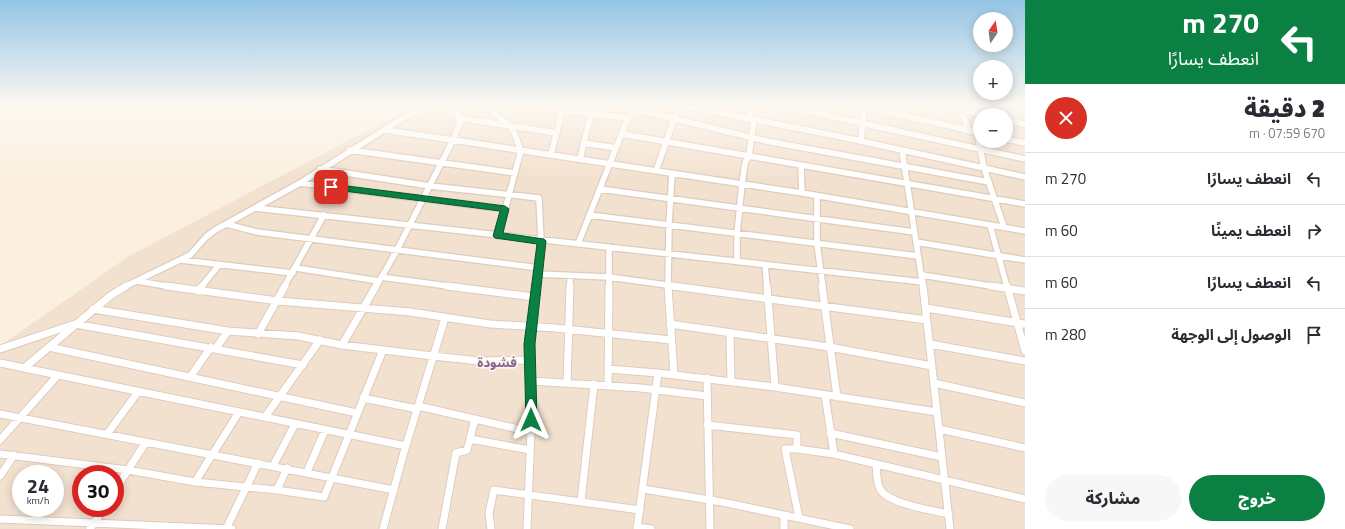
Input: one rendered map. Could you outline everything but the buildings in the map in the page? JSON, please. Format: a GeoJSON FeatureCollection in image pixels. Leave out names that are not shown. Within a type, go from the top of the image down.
{"type":"FeatureCollection","features":[{"type":"Feature","properties":{"kind":"street"},"geometry":{"type":"LineString","coordinates":[[24,368],[110,296],[136,280],[190,255],[206,236],[300,182],[384,130],[802,193],[1025,231]]}},
{"type":"Feature","properties":{"kind":"street"},"geometry":{"type":"LineString","coordinates":[[342,345],[397,250],[459,130]]}},
{"type":"Feature","properties":{"kind":"street"},"geometry":{"type":"LineString","coordinates":[[498,236],[522,150],[512,130]]}},
{"type":"Feature","properties":{"kind":"street"},"geometry":{"type":"LineString","coordinates":[[534,130],[556,133]]}},
{"type":"Feature","properties":{"kind":"street"},"geometry":{"type":"LineString","coordinates":[[551,154],[557,130]]}},
{"type":"Feature","properties":{"kind":"street"},"geometry":{"type":"LineString","coordinates":[[580,159],[588,130]]}},
{"type":"Feature","properties":{"kind":"street"},"geometry":{"type":"LineString","coordinates":[[578,244],[624,130]]}},
{"type":"Feature","properties":{"kind":"street"},"geometry":{"type":"LineString","coordinates":[[656,171],[670,130]]}},
{"type":"Feature","properties":{"kind":"street"},"geometry":{"type":"LineString","coordinates":[[718,130],[989,182]]}},
{"type":"Feature","properties":{"kind":"street"},"geometry":{"type":"LineString","coordinates":[[737,262],[737,234],[742,184],[746,163],[749,156],[752,130]]}},
{"type":"Feature","properties":{"kind":"street"},"geometry":{"type":"LineString","coordinates":[[805,130],[1025,177]]}},
{"type":"Feature","properties":{"kind":"street"},"geometry":{"type":"LineString","coordinates":[[861,130],[861,141]]}},
{"type":"Feature","properties":{"kind":"street"},"geometry":{"type":"LineString","coordinates":[[890,130],[1025,159]]}},
{"type":"Feature","properties":{"kind":"street"},"geometry":{"type":"LineString","coordinates":[[963,130],[973,132]]}},
{"type":"Feature","properties":{"kind":"street"},"geometry":{"type":"LineString","coordinates":[[622,134],[1025,204]]}},
{"type":"Feature","properties":{"kind":"street"},"geometry":{"type":"LineString","coordinates":[[1013,140],[1025,143]]}},
{"type":"Feature","properties":{"kind":"street"},"geometry":{"type":"LineString","coordinates":[[584,143],[616,148]]}},
{"type":"Feature","properties":{"kind":"street"},"geometry":{"type":"LineString","coordinates":[[350,150],[441,164],[515,173]]}},
{"type":"Feature","properties":{"kind":"street"},"geometry":{"type":"LineString","coordinates":[[902,150],[914,232],[923,279],[950,529]]}},
{"type":"Feature","properties":{"kind":"street"},"geometry":{"type":"LineString","coordinates":[[980,150],[984,168],[1004,227]]}},
{"type":"Feature","properties":{"kind":"street"},"geometry":{"type":"LineString","coordinates":[[801,166],[802,193]]}},
{"type":"Feature","properties":{"kind":"street"},"geometry":{"type":"LineString","coordinates":[[320,169],[430,186],[539,198],[541,241],[531,326],[529,360],[531,381],[531,432],[527,529]]}},
{"type":"Feature","properties":{"kind":"street"},"geometry":{"type":"LineString","coordinates":[[672,174],[669,198],[668,254],[670,324],[674,375]]}},
{"type":"Feature","properties":{"kind":"street"},"geometry":{"type":"LineString","coordinates":[[300,182],[505,209]]}},
{"type":"Feature","properties":{"kind":"street"},"geometry":{"type":"LineString","coordinates":[[600,189],[914,232]]}},
{"type":"Feature","properties":{"kind":"street"},"geometry":{"type":"LineString","coordinates":[[818,196],[816,218],[817,244],[829,347],[837,397]]}},
{"type":"Feature","properties":{"kind":"street"},"geometry":{"type":"LineString","coordinates":[[255,208],[541,241],[609,247],[765,266],[923,279],[1025,291]]}},
{"type":"Feature","properties":{"kind":"street"},"geometry":{"type":"LineString","coordinates":[[258,334],[278,301],[324,215]]}},
{"type":"Feature","properties":{"kind":"street"},"geometry":{"type":"LineString","coordinates":[[589,215],[918,256]]}},
{"type":"Feature","properties":{"kind":"street"},"geometry":{"type":"LineString","coordinates":[[226,224],[257,232],[397,250],[570,276],[609,277],[927,320]]}},
{"type":"Feature","properties":{"kind":"street"},"geometry":{"type":"LineString","coordinates":[[990,225],[1021,324],[1025,351]]}},
{"type":"Feature","properties":{"kind":"street"},"geometry":{"type":"LineString","coordinates":[[916,242],[1025,260]]}},
{"type":"Feature","properties":{"kind":"street"},"geometry":{"type":"LineString","coordinates":[[608,385],[609,247]]}},
{"type":"Feature","properties":{"kind":"street"},"geometry":{"type":"LineString","coordinates":[[181,260],[219,265],[295,270],[534,297]]}},
{"type":"Feature","properties":{"kind":"street"},"geometry":{"type":"LineString","coordinates":[[198,291],[219,265]]}},
{"type":"Feature","properties":{"kind":"street"},"geometry":{"type":"LineString","coordinates":[[765,266],[775,387]]}},
{"type":"Feature","properties":{"kind":"street"},"geometry":{"type":"LineString","coordinates":[[567,383],[570,276]]}},
{"type":"Feature","properties":{"kind":"street"},"geometry":{"type":"LineString","coordinates":[[136,280],[198,291],[278,301],[417,313],[490,324],[569,329],[671,340]]}},
{"type":"Feature","properties":{"kind":"street"},"geometry":{"type":"LineString","coordinates":[[926,308],[1021,324]]}},
{"type":"Feature","properties":{"kind":"street"},"geometry":{"type":"LineString","coordinates":[[93,309],[228,331],[298,336],[342,345],[433,356],[480,361],[529,360]]}},
{"type":"Feature","properties":{"kind":"street"},"geometry":{"type":"LineString","coordinates":[[383,529],[417,407],[445,318]]}},
{"type":"Feature","properties":{"kind":"street"},"geometry":{"type":"LineString","coordinates":[[0,349],[75,324],[303,365]]}},
{"type":"Feature","properties":{"kind":"street"},"geometry":{"type":"LineString","coordinates":[[670,324],[730,334],[772,338],[829,347],[932,366]]}},
{"type":"Feature","properties":{"kind":"street"},"geometry":{"type":"LineString","coordinates":[[190,377],[228,331]]}},
{"type":"Feature","properties":{"kind":"street"},"geometry":{"type":"LineString","coordinates":[[730,334],[731,381]]}},
{"type":"Feature","properties":{"kind":"street"},"geometry":{"type":"LineString","coordinates":[[265,418],[320,340]]}},
{"type":"Feature","properties":{"kind":"street"},"geometry":{"type":"LineString","coordinates":[[930,344],[1025,361]]}},
{"type":"Feature","properties":{"kind":"street"},"geometry":{"type":"LineString","coordinates":[[49,347],[357,413]]}},
{"type":"Feature","properties":{"kind":"street"},"geometry":{"type":"LineString","coordinates":[[0,454],[128,470],[195,482],[246,486],[324,497],[383,350]]}},
{"type":"Feature","properties":{"kind":"street"},"geometry":{"type":"LineString","coordinates":[[0,363],[2,362],[138,392],[406,446]]}},
{"type":"Feature","properties":{"kind":"street"},"geometry":{"type":"LineString","coordinates":[[608,369],[731,381],[937,412]]}},
{"type":"Feature","properties":{"kind":"street"},"geometry":{"type":"LineString","coordinates":[[651,529],[637,528],[658,374]]}},
{"type":"Feature","properties":{"kind":"street"},"geometry":{"type":"LineString","coordinates":[[0,440],[58,375]]}},
{"type":"Feature","properties":{"kind":"street"},"geometry":{"type":"LineString","coordinates":[[708,378],[707,425],[710,529]]}},
{"type":"Feature","properties":{"kind":"street"},"geometry":{"type":"LineString","coordinates":[[531,381],[656,389],[707,396]]}},
{"type":"Feature","properties":{"kind":"street"},"geometry":{"type":"LineString","coordinates":[[934,383],[1025,403]]}},
{"type":"Feature","properties":{"kind":"street"},"geometry":{"type":"LineString","coordinates":[[581,501],[594,384]]}},
{"type":"Feature","properties":{"kind":"street"},"geometry":{"type":"LineString","coordinates":[[107,434],[138,392]]}},
{"type":"Feature","properties":{"kind":"street"},"geometry":{"type":"LineString","coordinates":[[825,395],[834,454]]}},
{"type":"Feature","properties":{"kind":"street"},"geometry":{"type":"LineString","coordinates":[[363,398],[417,407],[531,432]]}},
{"type":"Feature","properties":{"kind":"street"},"geometry":{"type":"LineString","coordinates":[[195,482],[211,454],[239,412]]}},
{"type":"Feature","properties":{"kind":"street"},"geometry":{"type":"LineString","coordinates":[[0,414],[287,468],[394,490]]}},
{"type":"Feature","properties":{"kind":"street"},"geometry":{"type":"LineString","coordinates":[[442,529],[456,453],[467,450],[475,419]]}},
{"type":"Feature","properties":{"kind":"street"},"geometry":{"type":"LineString","coordinates":[[272,466],[295,424]]}},
{"type":"Feature","properties":{"kind":"street"},"geometry":{"type":"LineString","coordinates":[[707,425],[768,433],[797,435],[797,449]]}},
{"type":"Feature","properties":{"kind":"street"},"geometry":{"type":"LineString","coordinates":[[939,429],[1025,448]]}},
{"type":"Feature","properties":{"kind":"street"},"geometry":{"type":"LineString","coordinates":[[307,472],[325,430]]}},
{"type":"Feature","properties":{"kind":"street"},"geometry":{"type":"LineString","coordinates":[[830,433],[942,457]]}},
{"type":"Feature","properties":{"kind":"street"},"geometry":{"type":"LineString","coordinates":[[470,439],[530,450]]}},
{"type":"Feature","properties":{"kind":"street"},"geometry":{"type":"LineString","coordinates":[[124,476],[146,442]]}},
{"type":"Feature","properties":{"kind":"street"},"geometry":{"type":"LineString","coordinates":[[799,518],[785,449],[797,449],[834,454],[1025,499]]}},
{"type":"Feature","properties":{"kind":"street"},"geometry":{"type":"LineString","coordinates":[[0,476],[14,455]]}},
{"type":"Feature","properties":{"kind":"street"},"geometry":{"type":"LineString","coordinates":[[226,529],[258,463]]}},
{"type":"Feature","properties":{"kind":"street"},"geometry":{"type":"LineString","coordinates":[[876,464],[880,489],[884,494],[895,500],[949,514]]}},
{"type":"Feature","properties":{"kind":"street"},"geometry":{"type":"LineString","coordinates":[[277,490],[287,468]]}},
{"type":"Feature","properties":{"kind":"street"},"geometry":{"type":"LineString","coordinates":[[643,489],[709,500],[850,529]]}},
{"type":"Feature","properties":{"kind":"street"},"geometry":{"type":"LineString","coordinates":[[491,529],[489,513],[493,490],[640,510]]}},
{"type":"Feature","properties":{"kind":"street"},"geometry":{"type":"LineString","coordinates":[[784,515],[784,529]]}},
{"type":"Feature","properties":{"kind":"street"},"geometry":{"type":"LineString","coordinates":[[92,526],[98,517]]}},
{"type":"Feature","properties":{"kind":"street"},"geometry":{"type":"LineString","coordinates":[[0,519],[92,526],[232,529]]}},
{"type":"Feature","properties":{"kind":"shaded area"},"geometry":{"type":"Polygon","coordinates":[[[369,130],[973,130],[973,148],[1013,148],[1013,130],[1025,130],[1025,529],[0,529],[0,346],[129,256],[369,130]]]}},
{"type":"Feature","properties":{"kind":"district","name":"فشودة"},"geometry":{"type":"Point","coordinates":[497,362]}},
{"type":"Feature","properties":{"kind":"route"},"geometry":{"type":"LineString","coordinates":[[331,187],[505,209],[498,236],[541,241],[531,326],[529,360],[531,381],[531,420]]}}]}
